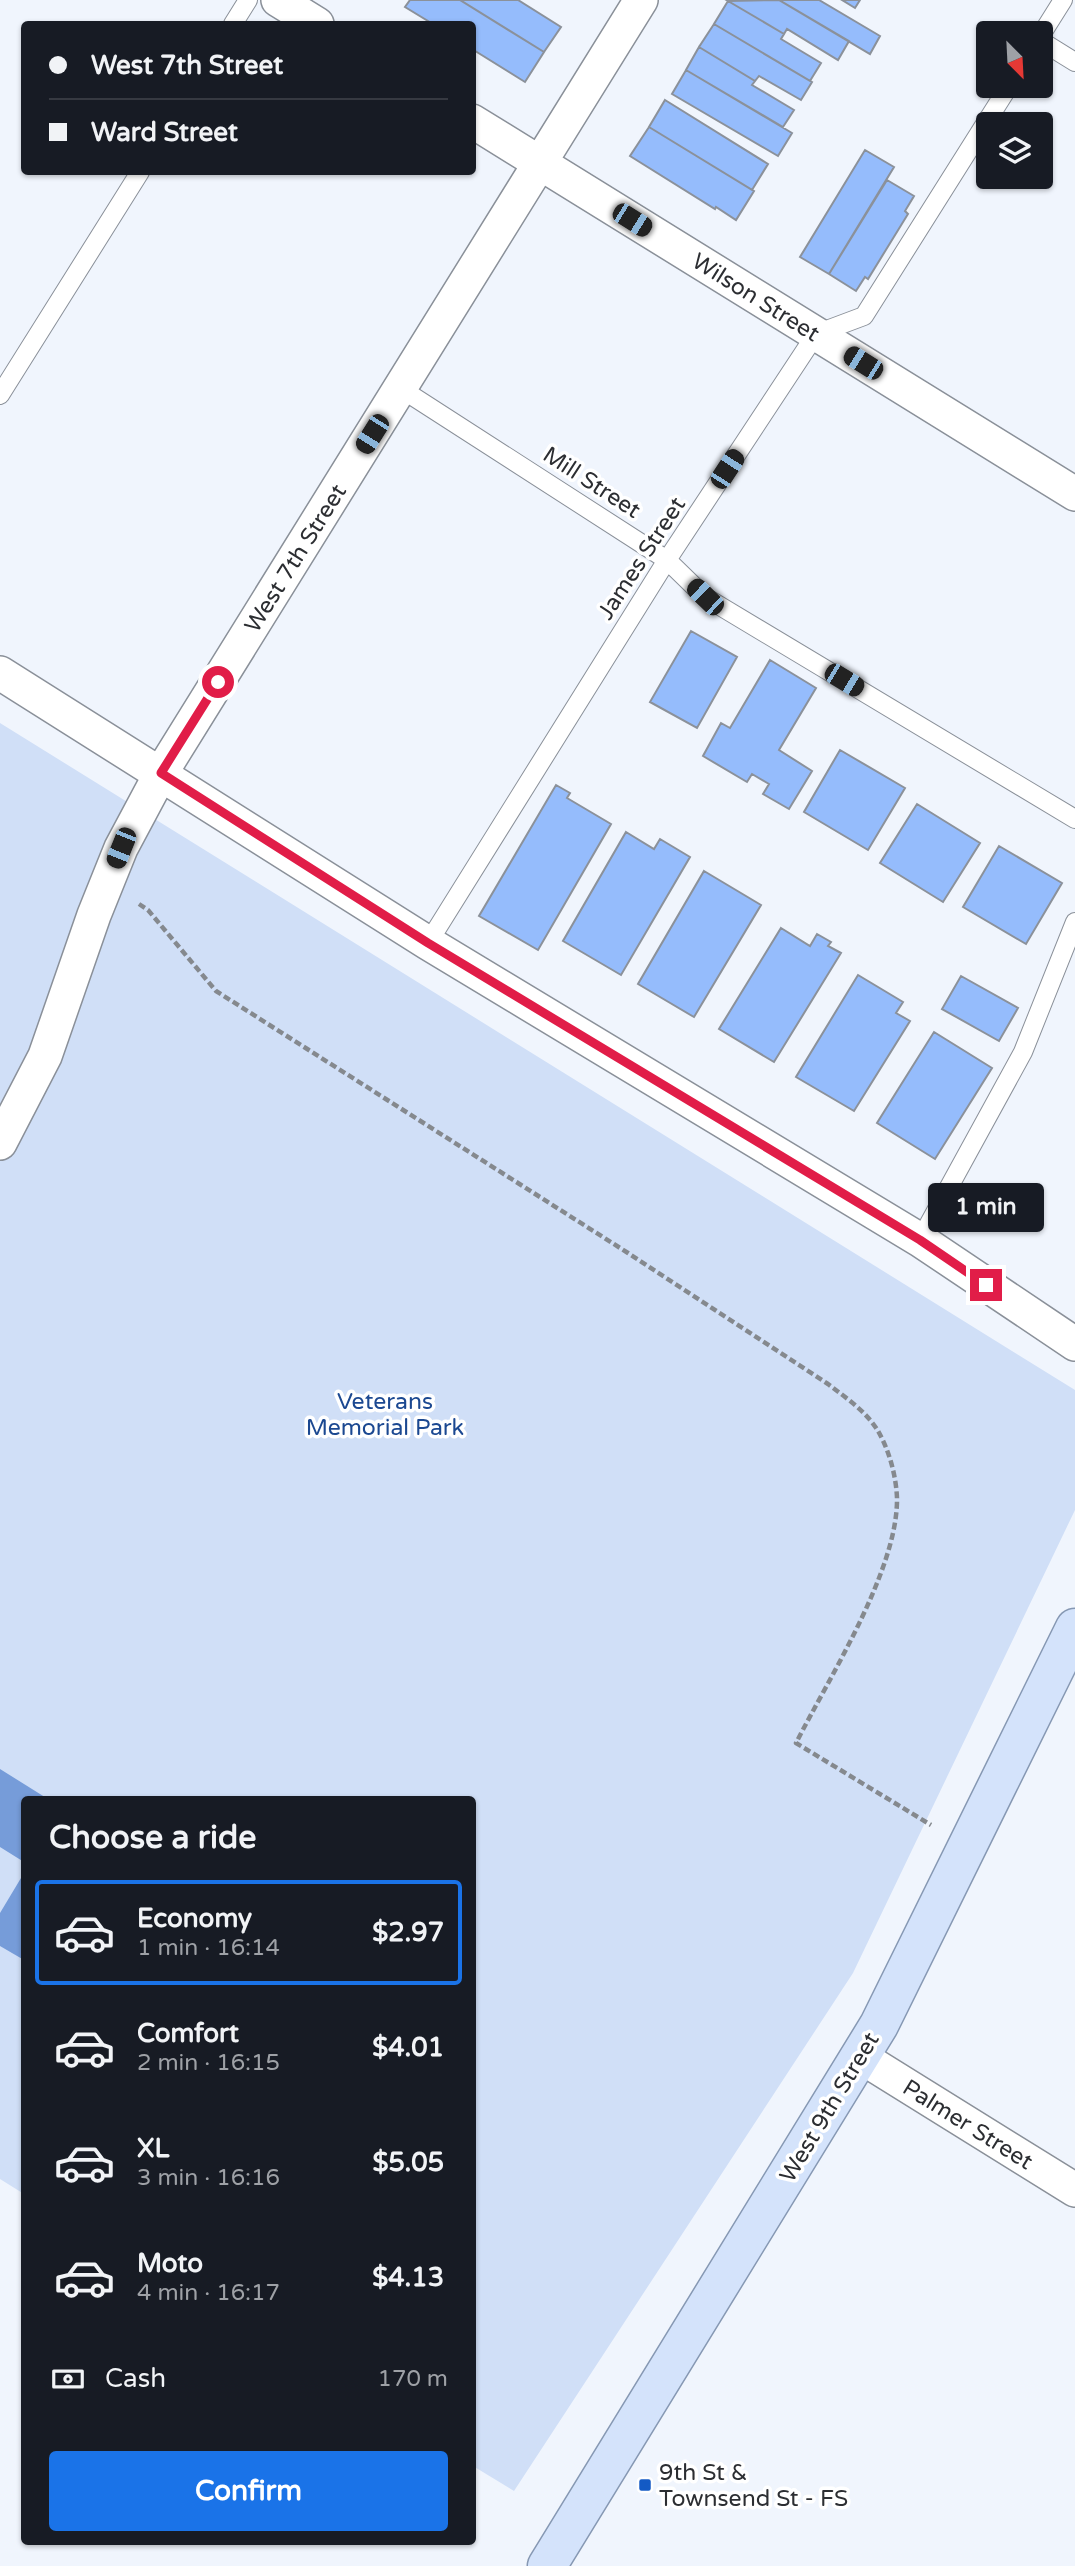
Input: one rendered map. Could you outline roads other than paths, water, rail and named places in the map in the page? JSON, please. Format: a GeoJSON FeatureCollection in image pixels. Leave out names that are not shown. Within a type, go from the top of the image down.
{"type":"FeatureCollection","features":[{"type":"Feature","properties":{"kind":"main road","name":"West 9th Street"},"geometry":{"type":"LineString","coordinates":[[547,2566],[891,2003],[1075,1628]]}},
{"type":"Feature","properties":{"kind":"street"},"geometry":{"type":"LineString","coordinates":[[278,0],[312,21]]}},
{"type":"Feature","properties":{"kind":"street","name":"West 7th Street"},"geometry":{"type":"LineString","coordinates":[[0,1143],[45,1056],[121,848],[161,773],[641,0]]}},
{"type":"Feature","properties":{"kind":"street","name":"Wilson Street"},"geometry":{"type":"LineString","coordinates":[[476,123],[1075,494]]}},
{"type":"Feature","properties":{"kind":"street"},"geometry":{"type":"LineString","coordinates":[[0,673],[428,943],[920,1240],[1075,1344]]}},
{"type":"Feature","properties":{"kind":"street","name":"Palmer Street"},"geometry":{"type":"LineString","coordinates":[[860,2057],[1075,2190]]}},
{"type":"Feature","properties":{"kind":"lane"},"geometry":{"type":"LineString","coordinates":[[235,21],[248,0]]}},
{"type":"Feature","properties":{"kind":"lane"},"geometry":{"type":"LineString","coordinates":[[1050,21],[1063,0]]}},
{"type":"Feature","properties":{"kind":"lane"},"geometry":{"type":"LineString","coordinates":[[1054,49],[1075,62]]}},
{"type":"Feature","properties":{"kind":"lane"},"geometry":{"type":"LineString","coordinates":[[816,334],[864,316],[1001,98]]}},
{"type":"Feature","properties":{"kind":"lane"},"geometry":{"type":"LineString","coordinates":[[0,395],[138,175]]}},
{"type":"Feature","properties":{"kind":"lane","name":"James Street"},"geometry":{"type":"LineString","coordinates":[[428,943],[667,560],[816,334]]}},
{"type":"Feature","properties":{"kind":"lane","name":"Mill Street"},"geometry":{"type":"LineString","coordinates":[[400,388],[667,560],[705,597],[1075,819]]}},
{"type":"Feature","properties":{"kind":"lane"},"geometry":{"type":"LineString","coordinates":[[920,1240],[1023,1052],[1075,922]]}},
{"type":"Feature","properties":{"kind":"water"},"geometry":{"type":"Polygon","coordinates":[[[0,1769],[43,1796],[21,1796],[21,1860],[0,1847],[0,1769]]]}},
{"type":"Feature","properties":{"kind":"water"},"geometry":{"type":"Polygon","coordinates":[[[21,1878],[21,1958],[0,1946],[0,1913],[21,1878]]]}},
{"type":"Feature","properties":{"kind":"place","name":"9th St & Townsend St - FS"},"geometry":{"type":"Point","coordinates":[645,2485]}},
{"type":"Feature","properties":{"kind":"park label","name":"Veterans Memorial Park"},"geometry":{"type":"Point","coordinates":[385,1414]}}]}
